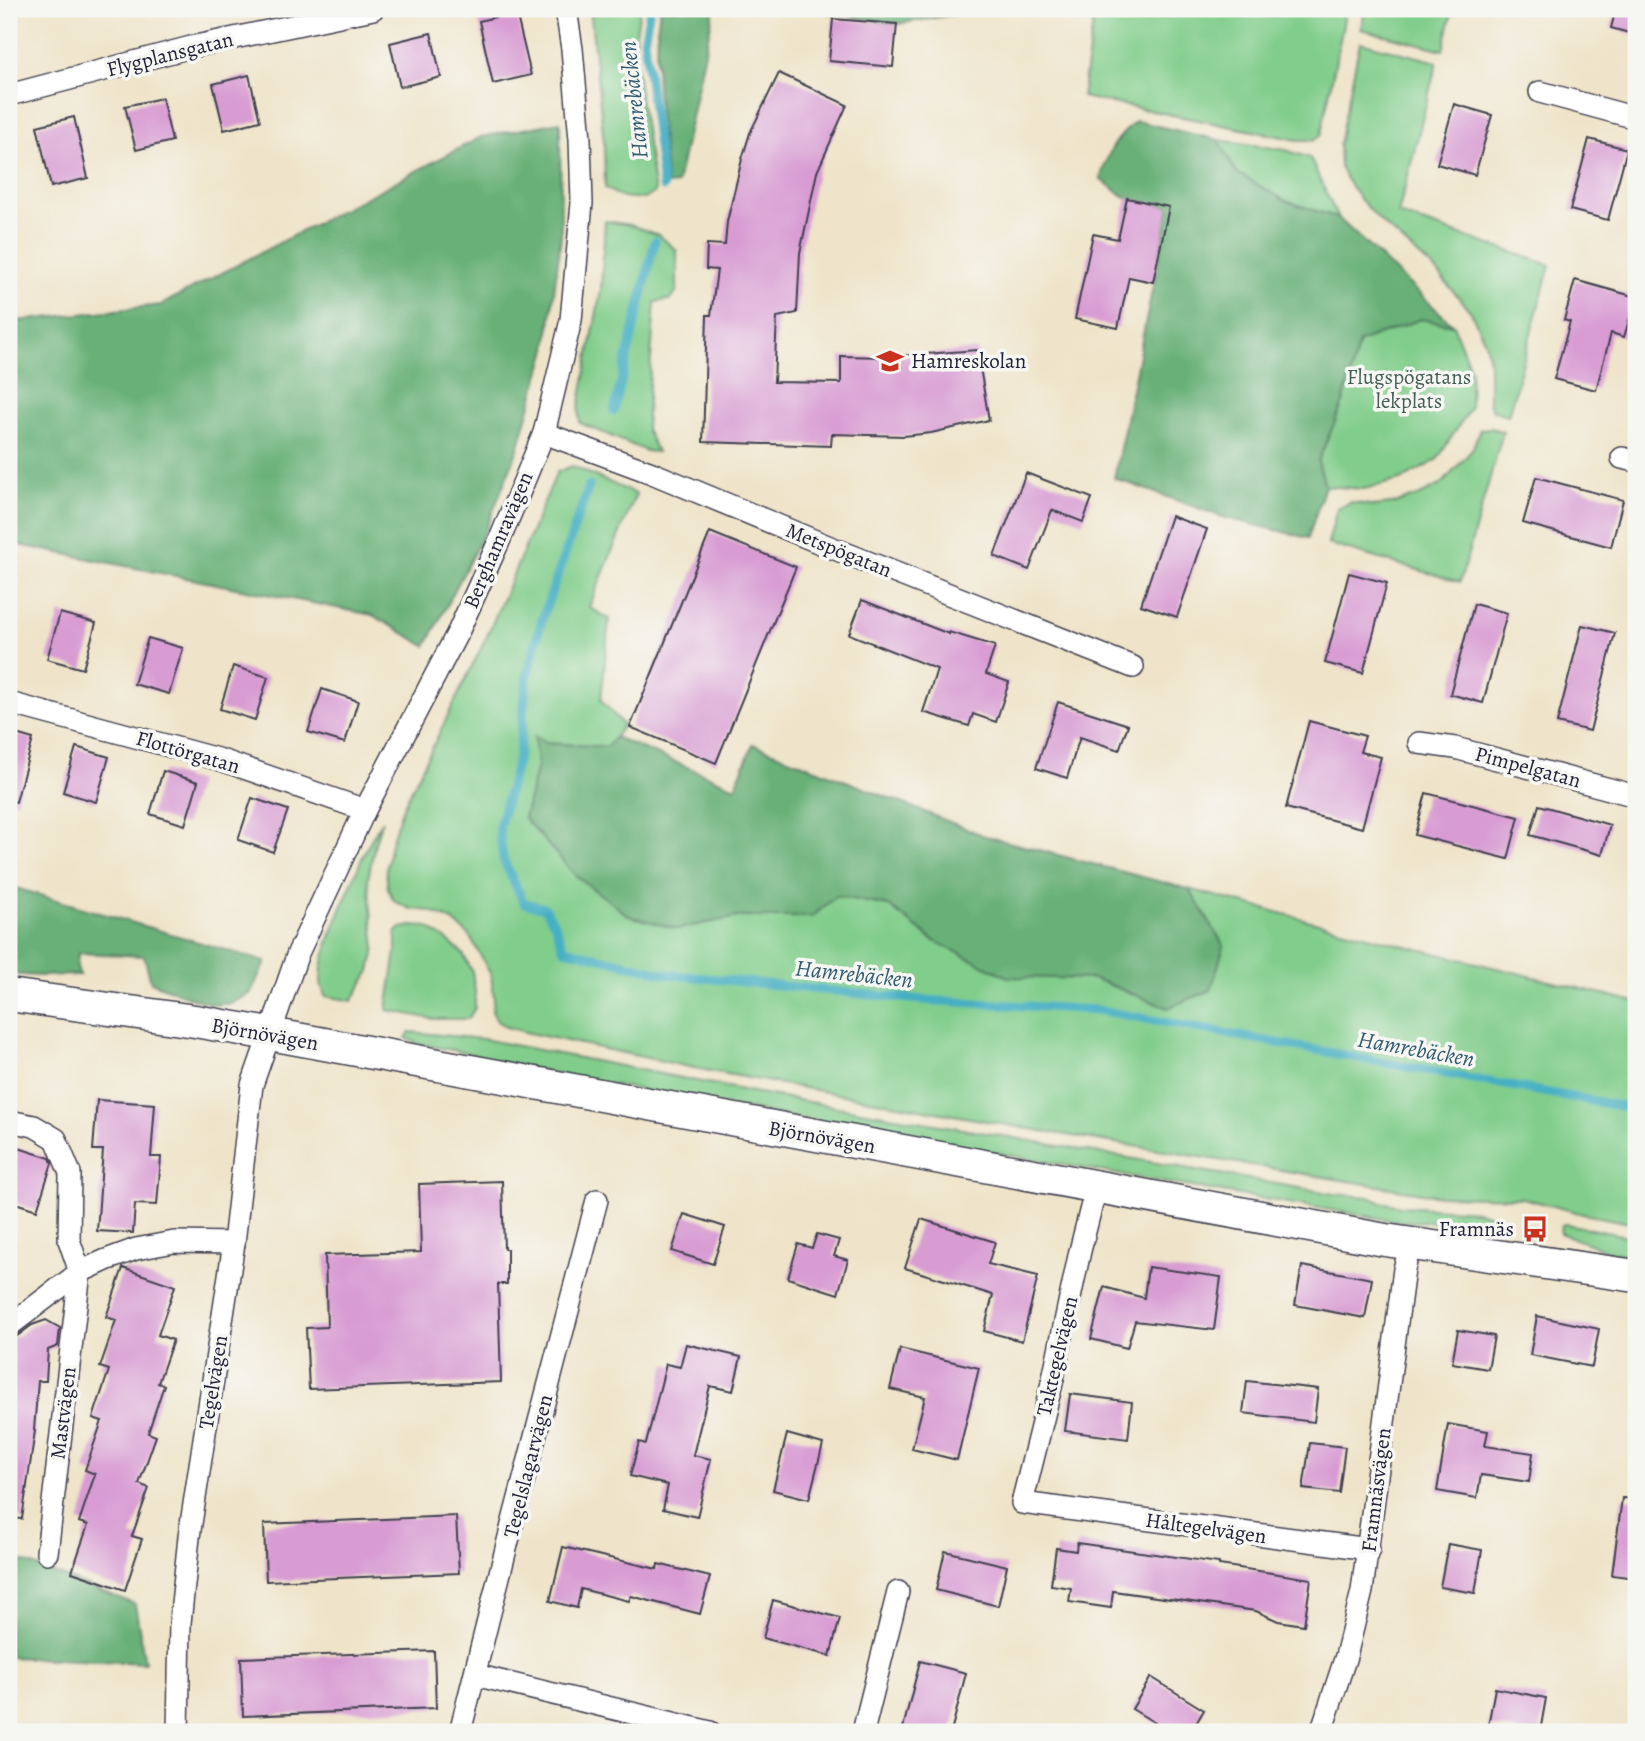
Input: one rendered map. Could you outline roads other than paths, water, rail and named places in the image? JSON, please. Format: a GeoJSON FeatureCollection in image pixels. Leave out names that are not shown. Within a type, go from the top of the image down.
{"type":"FeatureCollection","features":[{"type":"Feature","properties":{"kind":"main road","name":"Björnövägen"},"geometry":{"type":"LineString","coordinates":[[9,995],[270,1034],[1411,1244],[1636,1276]]}},
{"type":"Feature","properties":{"kind":"street","name":"Flygplansgatan"},"geometry":{"type":"LineString","coordinates":[[9,95],[191,47],[373,9]]}},
{"type":"Feature","properties":{"kind":"street","name":"Berghamravägen"},"geometry":{"type":"LineString","coordinates":[[270,1034],[298,953],[365,810],[459,630],[544,433],[571,320],[582,203],[580,139],[566,9]]}},
{"type":"Feature","properties":{"kind":"street"},"geometry":{"type":"LineString","coordinates":[[1540,92],[1636,118]]}},
{"type":"Feature","properties":{"kind":"street","name":"Metspögatan"},"geometry":{"type":"LineString","coordinates":[[544,433],[652,473],[1133,667]]}},
{"type":"Feature","properties":{"kind":"street","name":"Flottörgatan"},"geometry":{"type":"LineString","coordinates":[[9,703],[221,760],[365,810]]}},
{"type":"Feature","properties":{"kind":"street","name":"Pimpelgatan"},"geometry":{"type":"LineString","coordinates":[[1419,743],[1455,748],[1636,796]]}},
{"type":"Feature","properties":{"kind":"street","name":"Tegelvägen"},"geometry":{"type":"LineString","coordinates":[[178,1732],[180,1623],[189,1537],[234,1242],[252,1085],[270,1034]]}},
{"type":"Feature","properties":{"kind":"street","name":"Mastvägen"},"geometry":{"type":"LineString","coordinates":[[9,1121],[34,1126],[56,1139],[70,1173],[69,1240],[80,1272],[47,1553]]}},
{"type":"Feature","properties":{"kind":"street","name":"Taktegelvägen"},"geometry":{"type":"LineString","coordinates":[[1043,1506],[1022,1503],[1096,1188]]}},
{"type":"Feature","properties":{"kind":"street","name":"Tegelslagarvägen"},"geometry":{"type":"LineString","coordinates":[[460,1732],[597,1200]]}},
{"type":"Feature","properties":{"kind":"street"},"geometry":{"type":"LineString","coordinates":[[9,1326],[80,1272],[135,1249],[174,1242],[234,1242]]}},
{"type":"Feature","properties":{"kind":"street","name":"Framnäsvägen"},"geometry":{"type":"LineString","coordinates":[[1321,1732],[1346,1656],[1362,1591],[1404,1269],[1411,1244]]}},
{"type":"Feature","properties":{"kind":"street","name":"Håltegelvägen"},"geometry":{"type":"LineString","coordinates":[[1043,1506],[1369,1549]]}},
{"type":"Feature","properties":{"kind":"street"},"geometry":{"type":"LineString","coordinates":[[863,1732],[898,1592]]}},
{"type":"Feature","properties":{"kind":"street"},"geometry":{"type":"LineString","coordinates":[[475,1675],[709,1732]]}},
{"type":"Feature","properties":{"kind":"waterway","name":"Hamrebäcken"},"geometry":{"type":"LineString","coordinates":[[650,9],[644,40],[663,187]]}},
{"type":"Feature","properties":{"kind":"waterway","name":"Hamrebäcken"},"geometry":{"type":"LineString","coordinates":[[614,411],[655,241]]}},
{"type":"Feature","properties":{"kind":"waterway","name":"Hamrebäcken"},"geometry":{"type":"LineString","coordinates":[[589,486],[542,619],[527,676],[519,754],[499,827],[503,859],[524,903],[545,908],[564,949],[666,974],[922,1000],[1098,1010],[1636,1109]]}},
{"type":"Feature","properties":{"kind":"place","name":"Hamreskolan"},"geometry":{"type":"Point","coordinates":[890,361]}},
{"type":"Feature","properties":{"kind":"place","name":"Framnäs"},"geometry":{"type":"Point","coordinates":[1535,1229]}},
{"type":"Feature","properties":{"kind":"park label","name":"Flugspögatans lekplats"},"geometry":{"type":"Point","coordinates":[1409,389]}}]}
